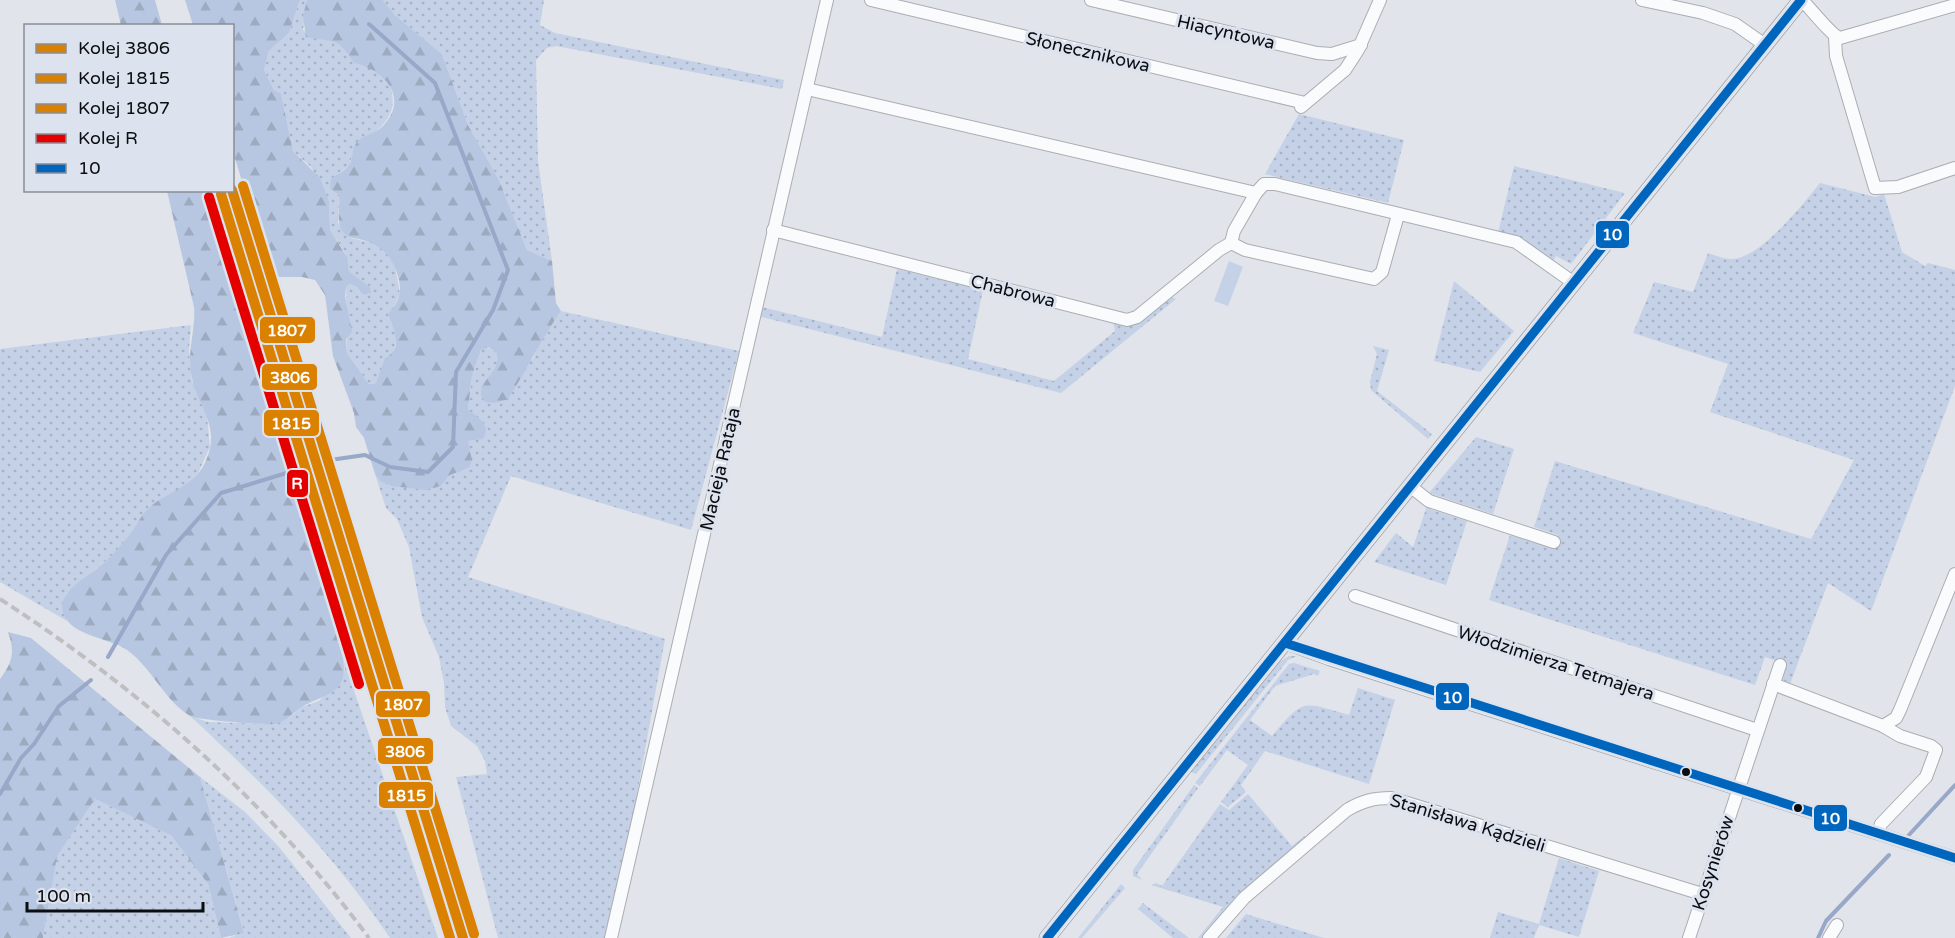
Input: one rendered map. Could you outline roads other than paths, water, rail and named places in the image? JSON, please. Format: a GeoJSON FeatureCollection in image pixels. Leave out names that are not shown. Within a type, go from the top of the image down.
{"type":"FeatureCollection","features":[{"type":"Feature","properties":{"kind":"street","name":"Macieja Rataja"},"geometry":{"type":"LineString","coordinates":[[611,938],[827,0]]}},
{"type":"Feature","properties":{"kind":"street","name":"Słonecznikowa"},"geometry":{"type":"LineString","coordinates":[[871,0],[1303,106],[1345,70],[1361,45]]}},
{"type":"Feature","properties":{"kind":"street","name":"Hiacyntowa"},"geometry":{"type":"LineString","coordinates":[[1091,0],[1317,53],[1332,54],[1361,45]]}},
{"type":"Feature","properties":{"kind":"street"},"geometry":{"type":"LineString","coordinates":[[1361,45],[1380,0]]}},
{"type":"Feature","properties":{"kind":"street"},"geometry":{"type":"LineString","coordinates":[[1642,0],[1703,13],[1735,24],[1765,45]]}},
{"type":"Feature","properties":{"kind":"street"},"geometry":{"type":"LineString","coordinates":[[1047,938],[1801,0],[1835,37],[1836,56],[1875,188],[1898,187],[1955,168]]}},
{"type":"Feature","properties":{"kind":"street"},"geometry":{"type":"LineString","coordinates":[[1835,37],[1845,37],[1955,5]]}},
{"type":"Feature","properties":{"kind":"street"},"geometry":{"type":"LineString","coordinates":[[807,89],[1256,193]]}},
{"type":"Feature","properties":{"kind":"street"},"geometry":{"type":"LineString","coordinates":[[1398,214],[1382,272],[1374,279],[1245,250],[1231,243],[1234,231],[1256,193],[1264,184],[1275,184],[1516,242],[1574,283]]}},
{"type":"Feature","properties":{"kind":"street","name":"Chabrowa"},"geometry":{"type":"LineString","coordinates":[[773,230],[1127,320],[1137,317],[1219,250],[1231,243]]}},
{"type":"Feature","properties":{"kind":"street"},"geometry":{"type":"LineString","coordinates":[[1410,486],[1429,501],[1554,542]]}},
{"type":"Feature","properties":{"kind":"street"},"geometry":{"type":"LineString","coordinates":[[1883,726],[1896,718],[1900,710],[1955,574]]}},
{"type":"Feature","properties":{"kind":"street","name":"Włodzimierza Tetmajera"},"geometry":{"type":"LineString","coordinates":[[1355,596],[1757,730]]}},
{"type":"Feature","properties":{"kind":"street"},"geometry":{"type":"LineString","coordinates":[[1285,643],[1955,858]]}},
{"type":"Feature","properties":{"kind":"street","name":"Kosynierów"},"geometry":{"type":"LineString","coordinates":[[1689,938],[1780,665]]}},
{"type":"Feature","properties":{"kind":"street"},"geometry":{"type":"LineString","coordinates":[[1773,684],[1883,726],[1900,736],[1931,746],[1936,750],[1926,777],[1881,824],[1878,833]]}},
{"type":"Feature","properties":{"kind":"street","name":"Stanisława Kądzieli"},"geometry":{"type":"LineString","coordinates":[[1209,938],[1244,898],[1330,824],[1356,804],[1377,798],[1391,798],[1702,894]]}},
{"type":"Feature","properties":{"kind":"street"},"geometry":{"type":"LineString","coordinates":[[1829,938],[1837,925]]}},
{"type":"Feature","properties":{"kind":"waterway"},"geometry":{"type":"LineString","coordinates":[[330,460],[365,455],[390,467],[428,472],[453,447],[456,372],[493,310],[508,270],[435,83],[369,24]]}},
{"type":"Feature","properties":{"kind":"waterway"},"geometry":{"type":"LineString","coordinates":[[108,657],[166,555],[221,493],[303,468]]}},
{"type":"Feature","properties":{"kind":"waterway"},"geometry":{"type":"LineString","coordinates":[[0,794],[21,758],[34,744],[59,706],[91,680]]}},
{"type":"Feature","properties":{"kind":"waterway"},"geometry":{"type":"LineString","coordinates":[[1908,836],[1955,785]]}},
{"type":"Feature","properties":{"kind":"waterway"},"geometry":{"type":"LineString","coordinates":[[1818,938],[1826,921],[1889,855]]}},
{"type":"Feature","properties":{"kind":"railway"},"geometry":{"type":"LineString","coordinates":[[0,599],[103,671],[200,752],[289,840],[369,938]]}},
{"type":"Feature","properties":{"kind":"rail line","name":"1807"},"geometry":{"type":"LineString","coordinates":[[243,186],[474,934]]}},
{"type":"Feature","properties":{"kind":"rail line","name":"3806"},"geometry":{"type":"LineString","coordinates":[[233,192],[463,938]]}},
{"type":"Feature","properties":{"kind":"rail line","name":"1815"},"geometry":{"type":"LineString","coordinates":[[221,194],[450,938]]}},
{"type":"Feature","properties":{"kind":"rail line","name":"R"},"geometry":{"type":"LineString","coordinates":[[209,197],[359,684]]}}]}
